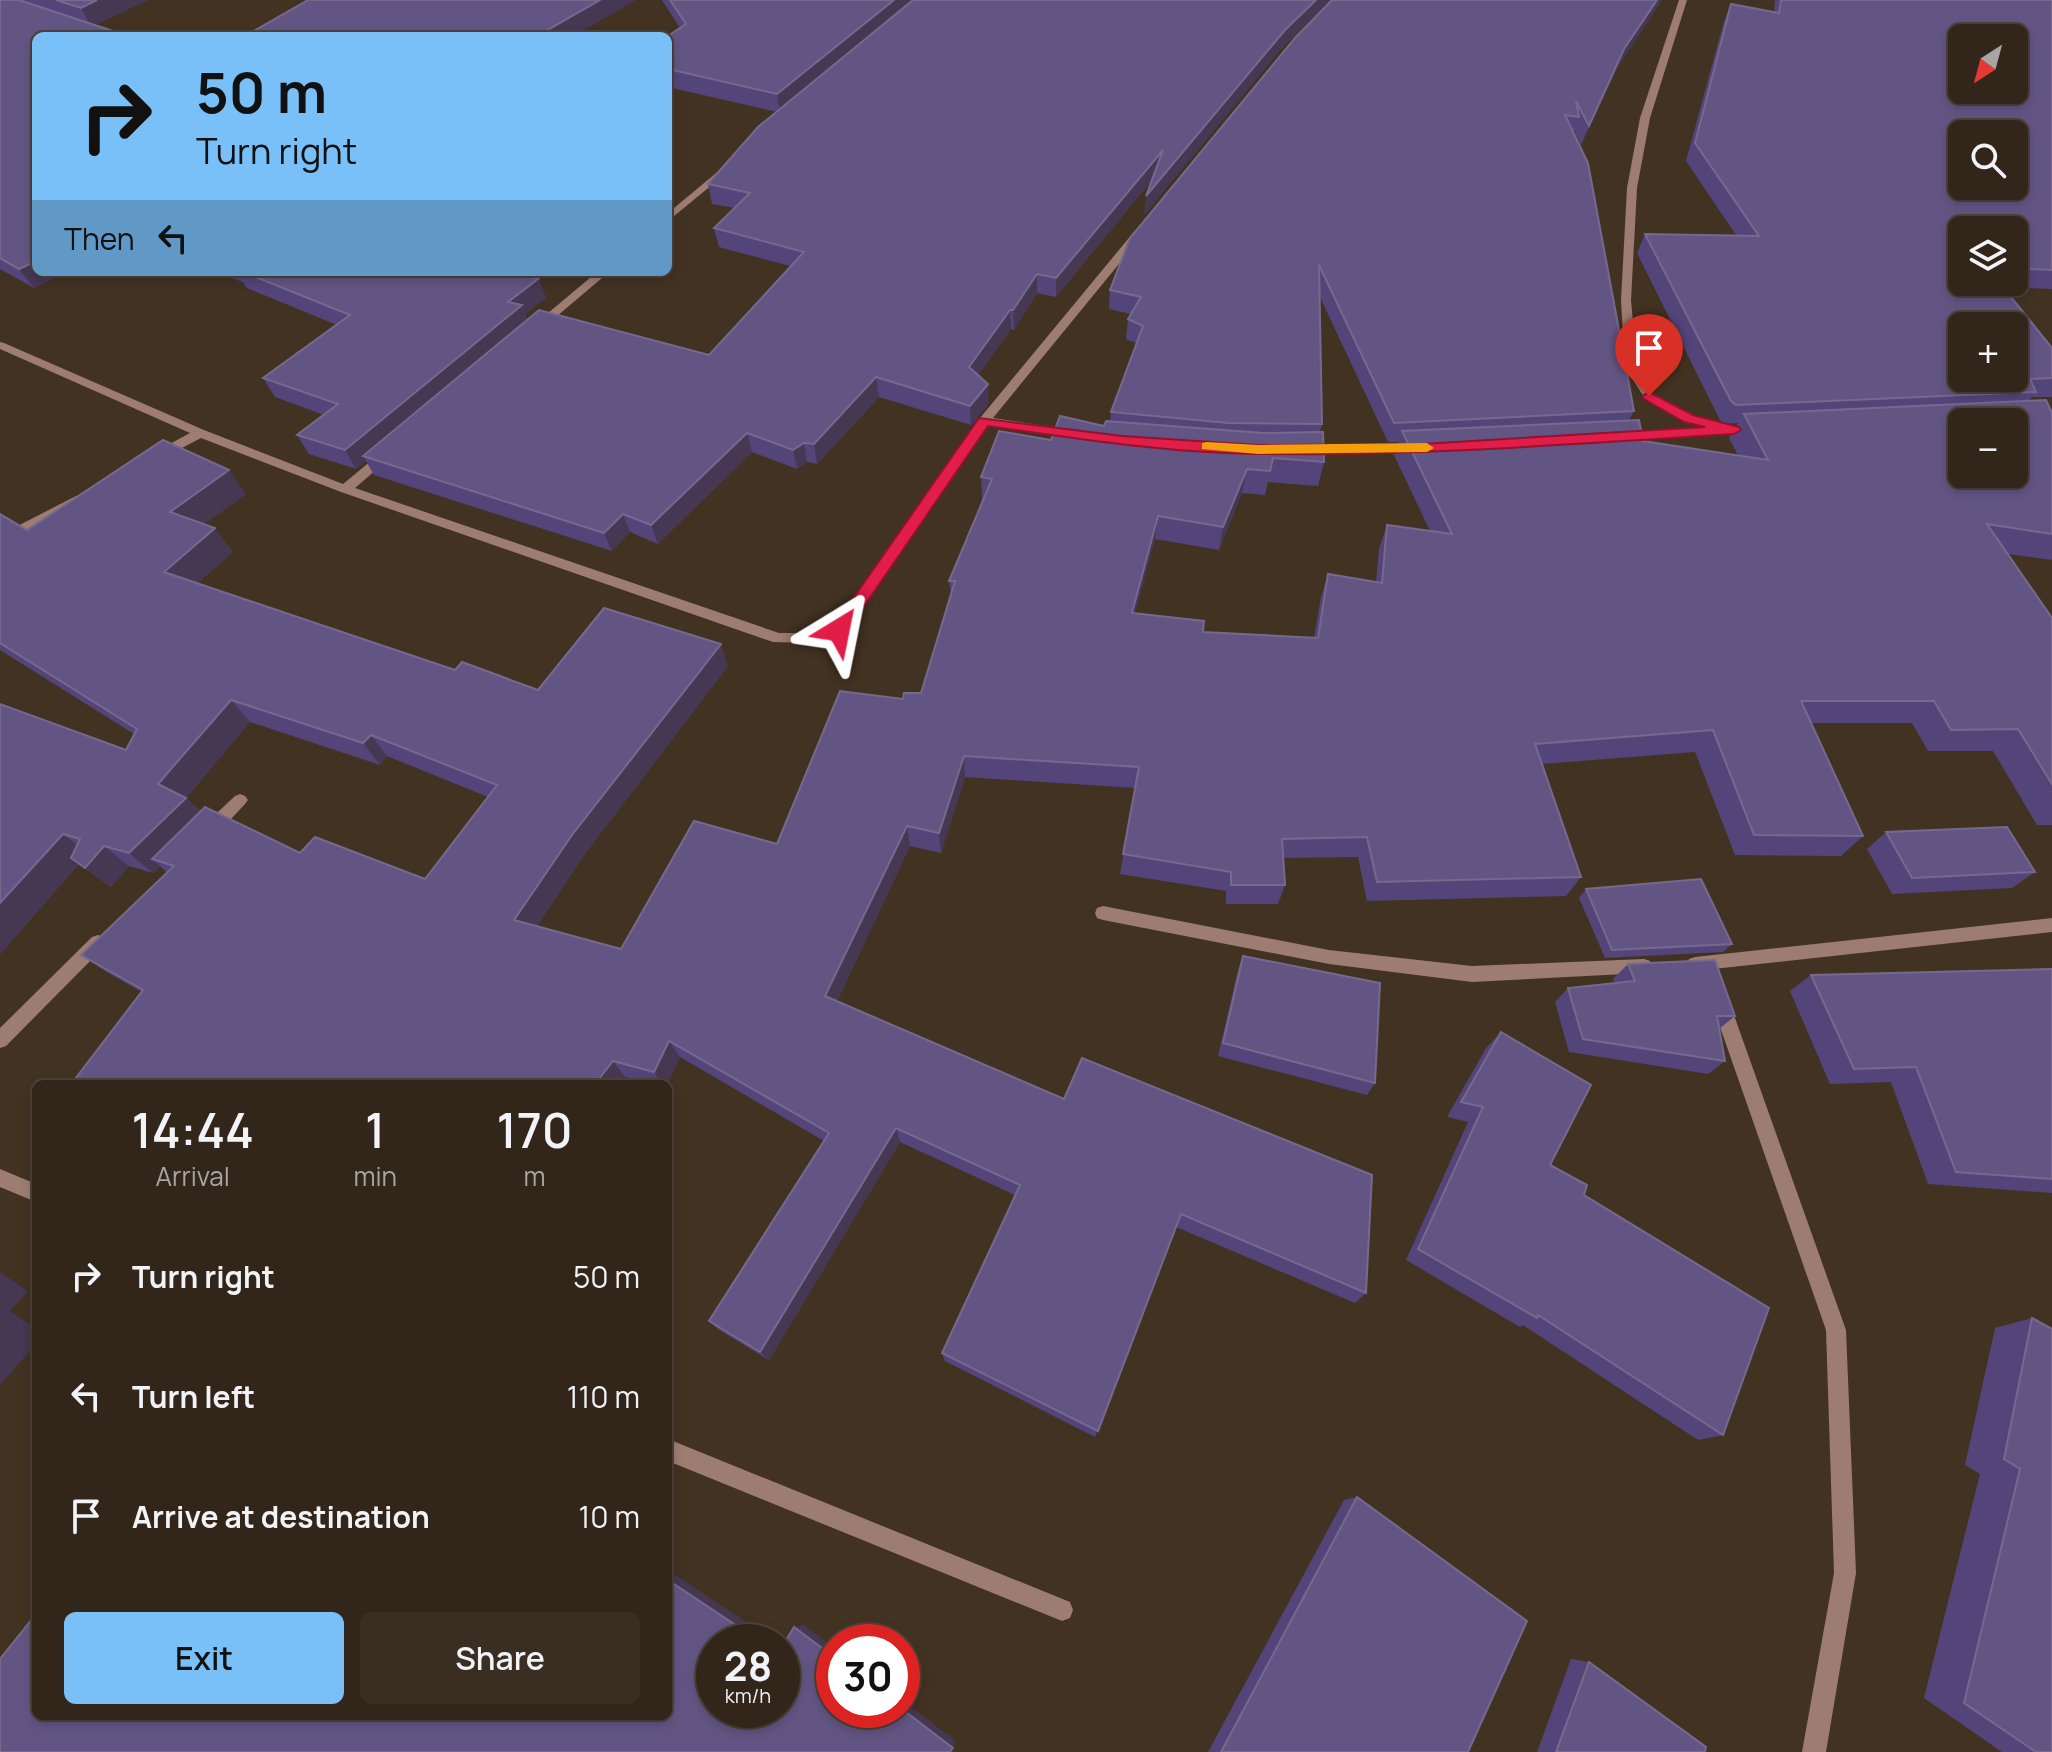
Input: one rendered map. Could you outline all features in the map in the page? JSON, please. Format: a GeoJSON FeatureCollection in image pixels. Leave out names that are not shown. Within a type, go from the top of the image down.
{"type":"FeatureCollection","features":[{"type":"Feature","properties":{"kind":"street"},"geometry":{"type":"LineString","coordinates":[[1683,0],[1645,118],[1632,188],[1626,300],[1631,367],[1649,396],[1688,419],[1734,430]]}},
{"type":"Feature","properties":{"kind":"street"},"geometry":{"type":"LineString","coordinates":[[672,215],[734,163]]}},
{"type":"Feature","properties":{"kind":"street"},"geometry":{"type":"LineString","coordinates":[[672,203],[683,206]]}},
{"type":"Feature","properties":{"kind":"street"},"geometry":{"type":"LineString","coordinates":[[0,345],[200,433],[345,489],[778,638],[809,638],[839,630],[984,421],[1142,229]]}},
{"type":"Feature","properties":{"kind":"street"},"geometry":{"type":"LineString","coordinates":[[533,331],[599,276]]}},
{"type":"Feature","properties":{"kind":"street"},"geometry":{"type":"LineString","coordinates":[[984,421],[1091,436]]}},
{"type":"Feature","properties":{"kind":"street"},"geometry":{"type":"LineString","coordinates":[[1609,437],[1766,428]]}},
{"type":"Feature","properties":{"kind":"street"},"geometry":{"type":"LineString","coordinates":[[147,461],[200,433]]}},
{"type":"Feature","properties":{"kind":"street"},"geometry":{"type":"LineString","coordinates":[[1287,449],[1437,447]]}},
{"type":"Feature","properties":{"kind":"street"},"geometry":{"type":"LineString","coordinates":[[345,489],[392,449]]}},
{"type":"Feature","properties":{"kind":"street"},"geometry":{"type":"LineString","coordinates":[[0,541],[93,490]]}},
{"type":"Feature","properties":{"kind":"street"},"geometry":{"type":"LineString","coordinates":[[196,843],[240,800]]}},
{"type":"Feature","properties":{"kind":"street"},"geometry":{"type":"LineString","coordinates":[[1103,913],[1329,957],[1472,974],[1707,964],[2052,925]]}},
{"type":"Feature","properties":{"kind":"street"},"geometry":{"type":"LineString","coordinates":[[0,1040],[109,931]]}},
{"type":"Feature","properties":{"kind":"street"},"geometry":{"type":"LineString","coordinates":[[1707,964],[1836,1330],[1845,1573],[1814,1752]]}},
{"type":"Feature","properties":{"kind":"street"},"geometry":{"type":"LineString","coordinates":[[0,1178],[32,1191]]}},
{"type":"Feature","properties":{"kind":"street"},"geometry":{"type":"LineString","coordinates":[[672,1452],[1062,1610]]}},
{"type":"Feature","properties":{"kind":"building"},"geometry":{"type":"Polygon","coordinates":[[[0,0],[19,0],[116,32],[32,32],[32,263],[19,269],[0,258],[0,0]]]}},
{"type":"Feature","properties":{"kind":"building"},"geometry":{"type":"Polygon","coordinates":[[[56,0],[97,0],[81,8],[56,0]]]}},
{"type":"Feature","properties":{"kind":"building"},"geometry":{"type":"Polygon","coordinates":[[[308,0],[600,0],[544,32],[252,32],[308,0]]]}},
{"type":"Feature","properties":{"kind":"building"},"geometry":{"type":"Polygon","coordinates":[[[670,0],[894,0],[777,94],[672,70],[672,33],[686,24],[670,0]]]}},
{"type":"Feature","properties":{"kind":"building"},"geometry":{"type":"Polygon","coordinates":[[[913,0],[1316,0],[1285,30],[1146,196],[1163,150],[1056,278],[1037,274],[969,367],[988,384],[970,406],[876,377],[814,444],[804,443],[793,450],[747,433],[651,525],[623,514],[604,533],[363,456],[539,310],[709,355],[804,252],[714,228],[750,193],[708,184],[758,127],[913,0]]]}},
{"type":"Feature","properties":{"kind":"building"},"geometry":{"type":"Polygon","coordinates":[[[1332,0],[1657,0],[1624,49],[1589,126],[1576,101],[1579,117],[1565,115],[1588,163],[1634,411],[1394,423],[1319,265],[1322,424],[1228,423],[1111,412],[1143,326],[1128,319],[1141,297],[1110,290],[1130,238],[1295,38],[1332,0]]]}},
{"type":"Feature","properties":{"kind":"building"},"geometry":{"type":"Polygon","coordinates":[[[1781,0],[2052,0],[2052,270],[2028,269],[2028,216],[1948,216],[1948,296],[2010,296],[2023,312],[1948,312],[1948,392],[2028,392],[2028,318],[2052,348],[2052,378],[2030,379],[2036,392],[1736,405],[1731,401],[1645,234],[1759,236],[1695,143],[1731,4],[1779,13],[1781,0]]]}},
{"type":"Feature","properties":{"kind":"building"},"geometry":{"type":"Polygon","coordinates":[[[253,276],[529,276],[538,279],[508,302],[522,305],[345,450],[297,435],[338,404],[263,378],[350,315],[253,276]]]}},
{"type":"Feature","properties":{"kind":"building"},"geometry":{"type":"Polygon","coordinates":[[[2046,400],[2052,413],[2052,534],[1987,524],[2052,618],[2052,784],[2018,729],[1951,730],[1934,701],[1801,701],[1863,836],[1754,835],[1713,730],[1535,744],[1581,877],[1377,882],[1367,837],[1282,839],[1285,885],[1231,885],[1231,872],[1123,854],[1139,767],[964,756],[939,833],[907,826],[825,996],[1064,1099],[1082,1058],[1372,1175],[1366,1293],[1181,1214],[1098,1431],[942,1353],[1020,1185],[896,1128],[760,1352],[709,1321],[829,1133],[669,1041],[654,1072],[613,1061],[598,1080],[74,1080],[143,990],[81,955],[174,866],[152,859],[205,807],[300,853],[315,837],[425,879],[497,785],[371,735],[363,743],[231,700],[158,784],[186,798],[129,853],[104,846],[85,868],[71,858],[80,839],[63,834],[0,903],[0,704],[126,750],[137,729],[0,643],[0,514],[27,530],[163,440],[229,470],[170,512],[215,528],[164,572],[455,670],[462,662],[538,690],[604,608],[721,644],[572,835],[514,920],[621,949],[694,821],[777,844],[840,691],[903,699],[904,693],[921,693],[955,581],[949,581],[992,479],[981,477],[999,431],[1051,440],[1060,416],[1104,426],[1106,421],[1263,433],[1323,432],[1324,462],[1273,458],[1270,471],[1247,469],[1223,527],[1158,516],[1132,613],[1204,621],[1203,632],[1318,638],[1328,574],[1382,583],[1387,525],[1452,534],[1402,431],[1639,420],[1643,441],[1768,460],[1744,414],[2046,400]]]}},
{"type":"Feature","properties":{"kind":"building"},"geometry":{"type":"Polygon","coordinates":[[[2007,827],[2035,872],[1912,878],[1886,832],[2007,827]]]}},
{"type":"Feature","properties":{"kind":"building"},"geometry":{"type":"Polygon","coordinates":[[[1701,879],[1732,944],[1612,950],[1586,889],[1701,879]]]}},
{"type":"Feature","properties":{"kind":"building"},"geometry":{"type":"Polygon","coordinates":[[[1243,956],[1380,983],[1375,1083],[1223,1043],[1243,956]]]}},
{"type":"Feature","properties":{"kind":"building"},"geometry":{"type":"Polygon","coordinates":[[[1715,960],[1735,1016],[1717,1016],[1725,1061],[1583,1039],[1568,988],[1635,981],[1628,964],[1715,960]]]}},
{"type":"Feature","properties":{"kind":"building"},"geometry":{"type":"Polygon","coordinates":[[[2052,969],[2052,1179],[1956,1172],[1916,1067],[1854,1069],[1811,975],[2052,969]]]}},
{"type":"Feature","properties":{"kind":"building"},"geometry":{"type":"Polygon","coordinates":[[[1501,1032],[1591,1085],[1550,1165],[1587,1185],[1584,1195],[1769,1308],[1723,1435],[1538,1315],[1537,1318],[1418,1249],[1483,1107],[1461,1102],[1501,1032]]]}},
{"type":"Feature","properties":{"kind":"building"},"geometry":{"type":"Polygon","coordinates":[[[2032,1318],[2052,1329],[2052,1752],[2036,1752],[1964,1703],[2020,1469],[2004,1459],[2032,1318]]]}},
{"type":"Feature","properties":{"kind":"building"},"geometry":{"type":"Polygon","coordinates":[[[1357,1497],[1527,1621],[1468,1752],[1221,1752],[1357,1497]]]}},
{"type":"Feature","properties":{"kind":"building"},"geometry":{"type":"Polygon","coordinates":[[[672,1583],[734,1624],[696,1624],[696,1728],[800,1728],[800,1632],[816,1644],[816,1728],[920,1728],[920,1723],[953,1748],[950,1752],[0,1752],[0,1659],[32,1619],[32,1720],[672,1720],[672,1583]]]}},
{"type":"Feature","properties":{"kind":"building"},"geometry":{"type":"Polygon","coordinates":[[[1589,1662],[1706,1747],[1705,1752],[1556,1752],[1589,1662]]]}},
{"type":"Feature","properties":{"kind":"slow traffic"},"geometry":{"type":"LineString","coordinates":[[1207,446],[1258,450],[1427,448]]}},
{"type":"Feature","properties":{"kind":"route"},"geometry":{"type":"LineString","coordinates":[[839,630],[984,421],[1122,441],[1258,450],[1422,448],[1734,430],[1688,419],[1649,396]]}}]}
